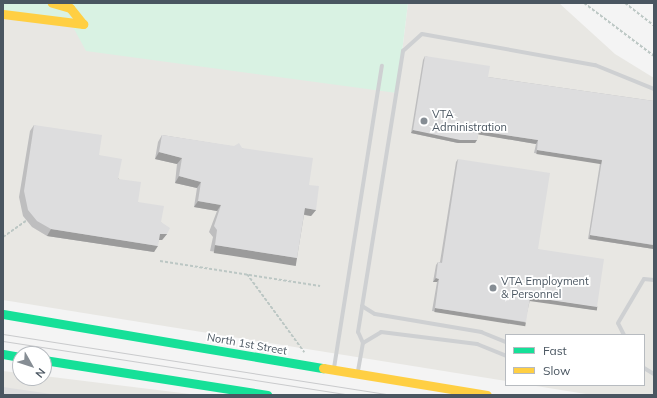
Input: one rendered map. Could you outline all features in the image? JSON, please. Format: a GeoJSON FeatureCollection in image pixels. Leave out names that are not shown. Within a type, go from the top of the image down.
{"type":"FeatureCollection","features":[{"type":"Feature","properties":{"kind":"main road"},"geometry":{"type":"LineString","coordinates":[[3,14],[83,24],[70,8],[52,3]]}},
{"type":"Feature","properties":{"kind":"main road","name":"North 1st Street"},"geometry":{"type":"LineString","coordinates":[[3,314],[333,371],[487,395]]}},
{"type":"Feature","properties":{"kind":"main road"},"geometry":{"type":"LineString","coordinates":[[52,361],[267,395]]}},
{"type":"Feature","properties":{"kind":"lane"},"geometry":{"type":"LineString","coordinates":[[357,375],[363,343],[358,332],[403,51],[422,34],[595,65],[654,89]]}},
{"type":"Feature","properties":{"kind":"lane"},"geometry":{"type":"LineString","coordinates":[[333,371],[382,66]]}},
{"type":"Feature","properties":{"kind":"lane"},"geometry":{"type":"LineString","coordinates":[[624,334],[618,323],[644,279],[654,280]]}},
{"type":"Feature","properties":{"kind":"lane"},"geometry":{"type":"LineString","coordinates":[[362,306],[375,314],[481,332],[505,342]]}},
{"type":"Feature","properties":{"kind":"lane"},"geometry":{"type":"LineString","coordinates":[[363,343],[380,332],[477,344],[505,356]]}},
{"type":"Feature","properties":{"kind":"lane"},"geometry":{"type":"LineString","coordinates":[[645,369],[654,374]]}},
{"type":"Feature","properties":{"kind":"path"},"geometry":{"type":"LineString","coordinates":[[584,3],[654,56]]}},
{"type":"Feature","properties":{"kind":"path"},"geometry":{"type":"LineString","coordinates":[[624,3],[654,26]]}},
{"type":"Feature","properties":{"kind":"path"},"geometry":{"type":"LineString","coordinates":[[3,237],[26,221]]}},
{"type":"Feature","properties":{"kind":"path"},"geometry":{"type":"LineString","coordinates":[[160,261],[246,273],[320,286]]}},
{"type":"Feature","properties":{"kind":"path"},"geometry":{"type":"LineString","coordinates":[[246,273],[306,355]]}},
{"type":"Feature","properties":{"kind":"shaded area"},"geometry":{"type":"Polygon","coordinates":[[[408,3],[559,3],[615,54],[654,78],[654,395],[592,395],[536,386],[645,386],[645,334],[505,334],[505,381],[3,300],[3,10],[397,93],[408,3]]]}},
{"type":"Feature","properties":{"kind":"shaded area"},"geometry":{"type":"Polygon","coordinates":[[[3,371],[12,372],[12,386],[52,386],[52,377],[198,395],[3,395],[3,371]]]}},
{"type":"Feature","properties":{"kind":"green space"},"geometry":{"type":"Polygon","coordinates":[[[3,3],[408,3],[397,93],[86,51],[73,27],[3,10],[3,3]]]}},
{"type":"Feature","properties":{"kind":"building"},"geometry":{"type":"Polygon","coordinates":[[[425,56],[490,66],[488,77],[654,101],[654,245],[590,235],[602,160],[537,150],[538,140],[479,131],[477,140],[460,140],[413,130],[425,56]]]}},
{"type":"Feature","properties":{"kind":"building"},"geometry":{"type":"Polygon","coordinates":[[[34,125],[102,135],[99,155],[122,159],[118,179],[141,182],[138,202],[164,206],[161,222],[170,228],[167,234],[160,234],[158,246],[51,229],[37,221],[28,210],[24,191],[34,125]]]}},
{"type":"Feature","properties":{"kind":"building"},"geometry":{"type":"Polygon","coordinates":[[[162,135],[234,146],[239,143],[242,148],[313,158],[309,185],[319,186],[316,210],[305,208],[297,258],[215,245],[217,230],[214,226],[221,205],[198,201],[201,182],[179,176],[182,158],[159,152],[162,135]]]}},
{"type":"Feature","properties":{"kind":"building"},"geometry":{"type":"Polygon","coordinates":[[[458,159],[550,173],[538,249],[604,259],[597,307],[530,297],[526,322],[435,308],[439,279],[436,278],[438,262],[442,263],[458,159]]]}},
{"type":"Feature","properties":{"kind":"building"},"geometry":{"type":"Polygon","coordinates":[[[3,387],[51,394],[51,395],[3,395],[3,387]]]}},
{"type":"Feature","properties":{"kind":"tram line"},"geometry":{"type":"LineString","coordinates":[[3,334],[392,395]]}},
{"type":"Feature","properties":{"kind":"tram line"},"geometry":{"type":"LineString","coordinates":[[3,341],[353,395]]}},
{"type":"Feature","properties":{"kind":"traffic: fast"},"geometry":{"type":"LineString","coordinates":[[3,314],[323,368]]}},
{"type":"Feature","properties":{"kind":"traffic: fast"},"geometry":{"type":"LineString","coordinates":[[3,354],[12,356]]}},
{"type":"Feature","properties":{"kind":"traffic: fast"},"geometry":{"type":"LineString","coordinates":[[52,361],[267,395]]}},
{"type":"Feature","properties":{"kind":"traffic: slow"},"geometry":{"type":"LineString","coordinates":[[3,14],[83,24],[70,8],[52,3]]}},
{"type":"Feature","properties":{"kind":"traffic: slow"},"geometry":{"type":"LineString","coordinates":[[323,368],[487,395]]}},
{"type":"Feature","properties":{"kind":"place","name":"VTA Administration"},"geometry":{"type":"Point","coordinates":[424,121]}},
{"type":"Feature","properties":{"kind":"place","name":"VTA Employment & Personnel"},"geometry":{"type":"Point","coordinates":[493,288]}}]}
